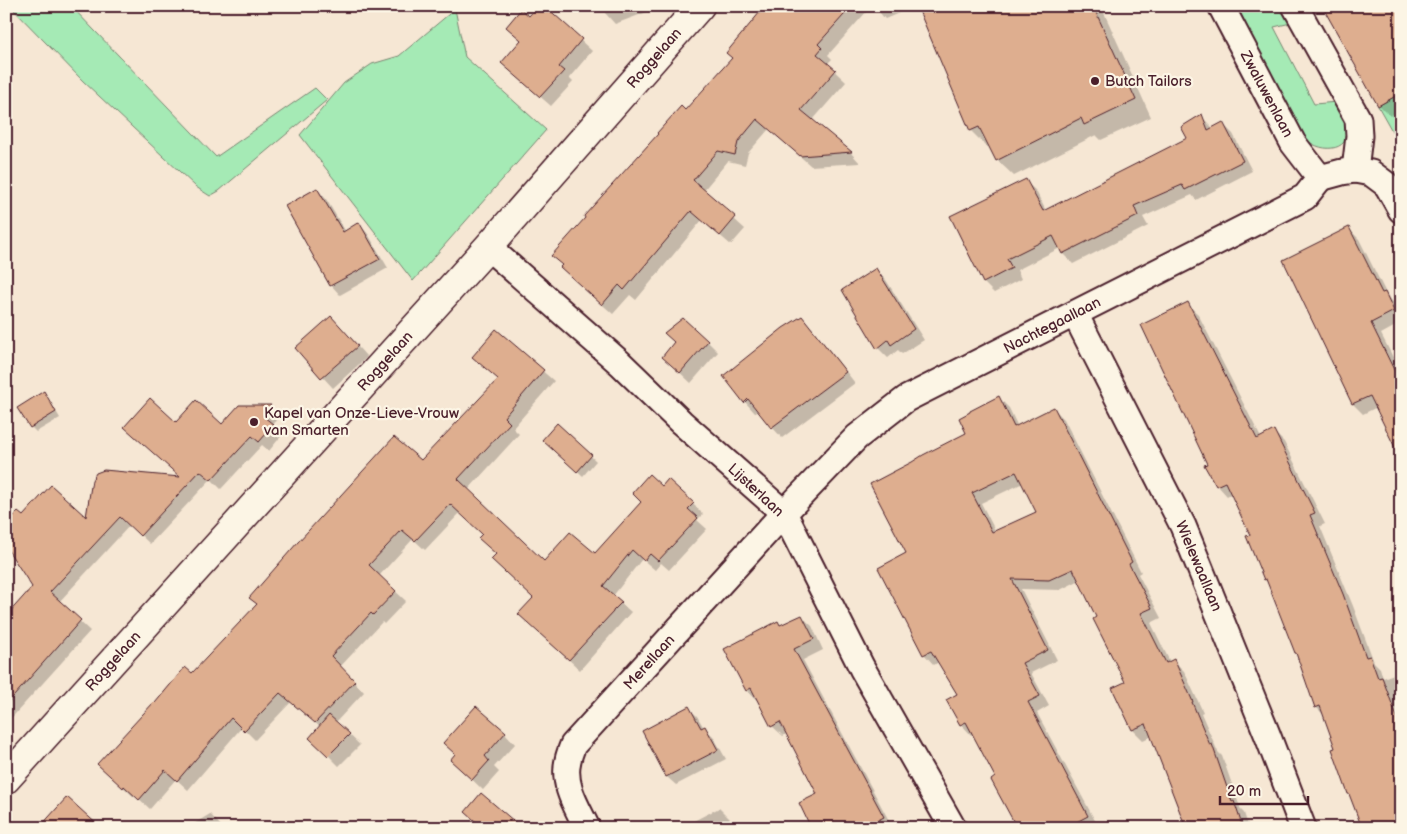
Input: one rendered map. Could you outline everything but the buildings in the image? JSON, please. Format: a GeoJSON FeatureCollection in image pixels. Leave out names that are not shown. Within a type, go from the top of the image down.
{"type":"FeatureCollection","features":[{"type":"Feature","properties":{"kind":"street","name":"Roggelaan"},"geometry":{"type":"LineString","coordinates":[[6,779],[488,247],[700,6]]}},
{"type":"Feature","properties":{"kind":"street","name":"Zwaluwenlaan"},"geometry":{"type":"LineString","coordinates":[[1221,6],[1293,143],[1339,174]]}},
{"type":"Feature","properties":{"kind":"street"},"geometry":{"type":"LineString","coordinates":[[1295,6],[1358,119],[1359,136],[1339,174],[1371,173],[1387,185],[1401,210]]}},
{"type":"Feature","properties":{"kind":"street","name":"Nachtegaallaan"},"geometry":{"type":"LineString","coordinates":[[784,513],[857,438],[906,399],[1305,197],[1339,174]]}},
{"type":"Feature","properties":{"kind":"street","name":"Lijsterlaan"},"geometry":{"type":"LineString","coordinates":[[488,247],[620,363],[681,422],[784,513],[862,668],[953,828]]}},
{"type":"Feature","properties":{"kind":"street","name":"Wielewaallaan"},"geometry":{"type":"LineString","coordinates":[[1075,314],[1183,526],[1303,828]]}},
{"type":"Feature","properties":{"kind":"street","name":"Merellaan"},"geometry":{"type":"LineString","coordinates":[[587,828],[567,782],[568,760],[573,745],[784,513]]}},
{"type":"Feature","properties":{"kind":"green space"},"geometry":{"type":"Polygon","coordinates":[[[10,6],[71,6],[216,157],[315,88],[327,100],[219,191],[210,196],[196,187],[83,81],[10,6]]]}},
{"type":"Feature","properties":{"kind":"green space"},"geometry":{"type":"Polygon","coordinates":[[[1239,6],[1284,6],[1295,22],[1274,27],[1314,104],[1337,102],[1347,127],[1347,136],[1339,146],[1324,148],[1317,146],[1304,137],[1238,11],[1239,6]]]}},
{"type":"Feature","properties":{"kind":"green space"},"geometry":{"type":"Polygon","coordinates":[[[455,9],[465,57],[546,130],[413,281],[300,135],[344,83],[372,64],[399,56],[455,9]]]}},
{"type":"Feature","properties":{"kind":"green space"},"geometry":{"type":"Polygon","coordinates":[[[1401,93],[1401,147],[1378,106],[1401,93]]]}},
{"type":"Feature","properties":{"kind":"place","name":"Butch Tailors"},"geometry":{"type":"Point","coordinates":[1095,81]}},
{"type":"Feature","properties":{"kind":"place","name":"Kapel van Onze-Lieve-Vrouw van Smarten"},"geometry":{"type":"Point","coordinates":[254,422]}}]}
